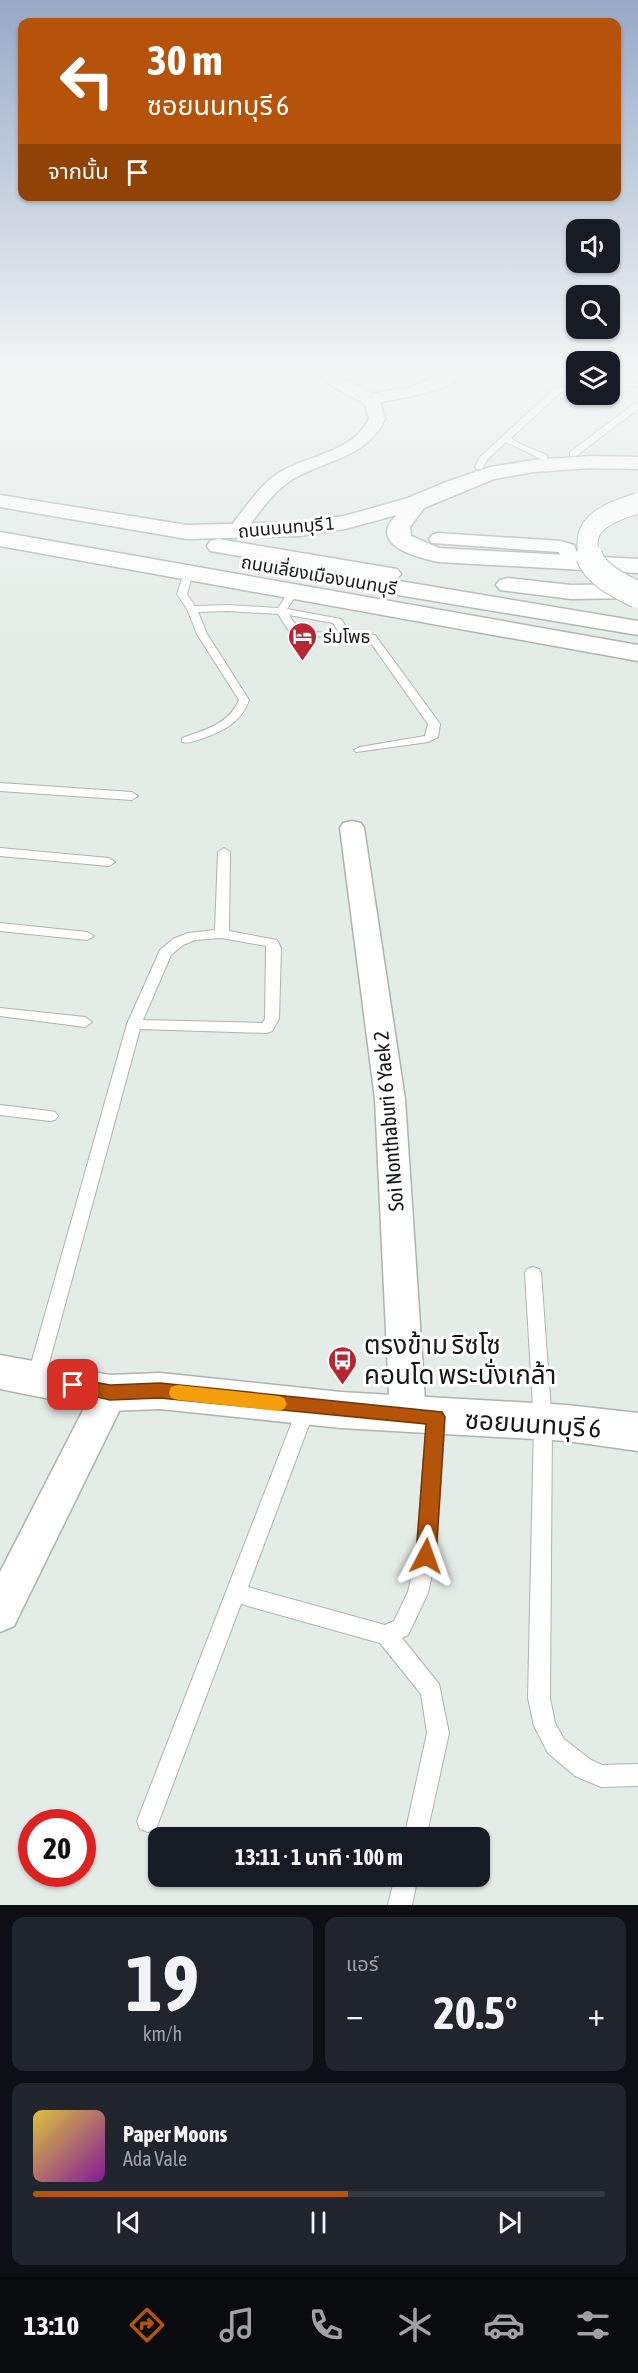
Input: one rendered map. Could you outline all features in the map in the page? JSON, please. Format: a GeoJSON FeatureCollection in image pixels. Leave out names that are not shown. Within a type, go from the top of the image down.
{"type":"FeatureCollection","features":[{"type":"Feature","properties":{"kind":"main road"},"geometry":{"type":"LineString","coordinates":[[155,525],[176,522],[242,523],[326,518],[390,499],[433,480],[480,467],[513,462]]}},
{"type":"Feature","properties":{"kind":"main road","name":"ถนนนนทบุรี 1"},"geometry":{"type":"LineString","coordinates":[[0,501],[187,532],[320,527],[416,503],[453,486],[490,473],[534,466],[591,462],[638,463]]}},
{"type":"Feature","properties":{"kind":"main road"},"geometry":{"type":"LineString","coordinates":[[638,502],[597,520],[588,530],[585,543],[589,558],[602,576],[638,593]]}},
{"type":"Feature","properties":{"kind":"main road"},"geometry":{"type":"LineString","coordinates":[[416,503],[399,527],[400,539],[420,550],[438,555],[638,566]]}},
{"type":"Feature","properties":{"kind":"main road","name":"ถนนเลี่ยงเมืองนนทบุรี"},"geometry":{"type":"LineString","coordinates":[[0,509],[638,615]]}},
{"type":"Feature","properties":{"kind":"main road","name":"ถนนเลี่ยงเมืองนนทบุรี"},"geometry":{"type":"LineString","coordinates":[[0,520],[638,628]]}},
{"type":"Feature","properties":{"kind":"main road"},"geometry":{"type":"LineString","coordinates":[[0,531],[560,627],[638,635]]}},
{"type":"Feature","properties":{"kind":"main road"},"geometry":{"type":"LineString","coordinates":[[187,532],[540,590],[638,593]]}},
{"type":"Feature","properties":{"kind":"main road"},"geometry":{"type":"LineString","coordinates":[[0,539],[188,572],[287,602],[638,653]]}},
{"type":"Feature","properties":{"kind":"main road"},"geometry":{"type":"LineString","coordinates":[[421,604],[638,645]]}},
{"type":"Feature","properties":{"kind":"main road","name":"ซอยนนทบุรี 6"},"geometry":{"type":"LineString","coordinates":[[18,1375],[110,1393],[160,1391],[422,1417],[543,1424],[567,1423],[638,1432]]}},
{"type":"Feature","properties":{"kind":"street"},"geometry":{"type":"LineString","coordinates":[[242,523],[276,483],[287,475],[319,462]]}},
{"type":"Feature","properties":{"kind":"street"},"geometry":{"type":"LineString","coordinates":[[438,539],[561,547],[567,549],[572,563]]}},
{"type":"Feature","properties":{"kind":"street","name":"Soi Nonthaburi 6 Yaek 2"},"geometry":{"type":"LineString","coordinates":[[352,828],[390,1099],[422,1417]]}},
{"type":"Feature","properties":{"kind":"street"},"geometry":{"type":"LineString","coordinates":[[0,1613],[110,1393]]}},
{"type":"Feature","properties":{"kind":"lane"},"geometry":{"type":"LineString","coordinates":[[480,467],[482,462]]}},
{"type":"Feature","properties":{"kind":"lane"},"geometry":{"type":"LineString","coordinates":[[186,740],[220,728],[238,713],[244,700],[202,634],[192,609],[182,594],[188,572]]}},
{"type":"Feature","properties":{"kind":"lane"},"geometry":{"type":"LineString","coordinates":[[192,609],[287,602],[337,621],[345,633]]}},
{"type":"Feature","properties":{"kind":"lane"},"geometry":{"type":"LineString","coordinates":[[287,602],[296,633],[303,635],[345,633],[371,637],[434,724],[432,738],[428,740],[360,750]]}},
{"type":"Feature","properties":{"kind":"lane"},"geometry":{"type":"LineString","coordinates":[[0,787],[132,796]]}},
{"type":"Feature","properties":{"kind":"lane"},"geometry":{"type":"LineString","coordinates":[[0,852],[109,862]]}},
{"type":"Feature","properties":{"kind":"lane"},"geometry":{"type":"LineString","coordinates":[[222,934],[224,852]]}},
{"type":"Feature","properties":{"kind":"lane"},"geometry":{"type":"LineString","coordinates":[[0,927],[87,936]]}},
{"type":"Feature","properties":{"kind":"lane"},"geometry":{"type":"LineString","coordinates":[[18,1375],[134,1024],[165,953],[178,942],[193,936],[222,934],[272,943],[274,948],[272,1007],[269,1026],[250,1029],[134,1024]]}},
{"type":"Feature","properties":{"kind":"lane"},"geometry":{"type":"LineString","coordinates":[[0,1012],[85,1022]]}},
{"type":"Feature","properties":{"kind":"lane"},"geometry":{"type":"LineString","coordinates":[[0,1110],[50,1116]]}},
{"type":"Feature","properties":{"kind":"lane"},"geometry":{"type":"LineString","coordinates":[[532,1273],[543,1424],[539,1698],[545,1725],[556,1746],[583,1768],[601,1776],[638,1775]]}},
{"type":"Feature","properties":{"kind":"lane"},"geometry":{"type":"LineString","coordinates":[[148,1821],[307,1407]]}},
{"type":"Feature","properties":{"kind":"lane"},"geometry":{"type":"LineString","coordinates":[[387,1635],[401,1628],[418,1593],[426,1556],[422,1417]]}},
{"type":"Feature","properties":{"kind":"lane"},"geometry":{"type":"LineString","coordinates":[[236,1593],[387,1635],[431,1692],[438,1732],[417,1827]]}},
{"type":"Feature","properties":{"kind":"lane"},"geometry":{"type":"LineString","coordinates":[[400,1905],[404,1887]]}},
{"type":"Feature","properties":{"kind":"slow traffic"},"geometry":{"type":"LineString","coordinates":[[178,1393],[278,1404]]}},
{"type":"Feature","properties":{"kind":"place","name":"ร่มโพธ"},"geometry":{"type":"Point","coordinates":[302,662]}},
{"type":"Feature","properties":{"kind":"place","name":"ตรงข้าม ริซโซ คอนโด พระนั่งเกล้า"},"geometry":{"type":"Point","coordinates":[343,1386]}},
{"type":"Feature","properties":{"kind":"route"},"geometry":{"type":"LineString","coordinates":[[73,1385],[110,1393],[160,1391],[341,1410],[436,1417],[426,1556]]}}]}
